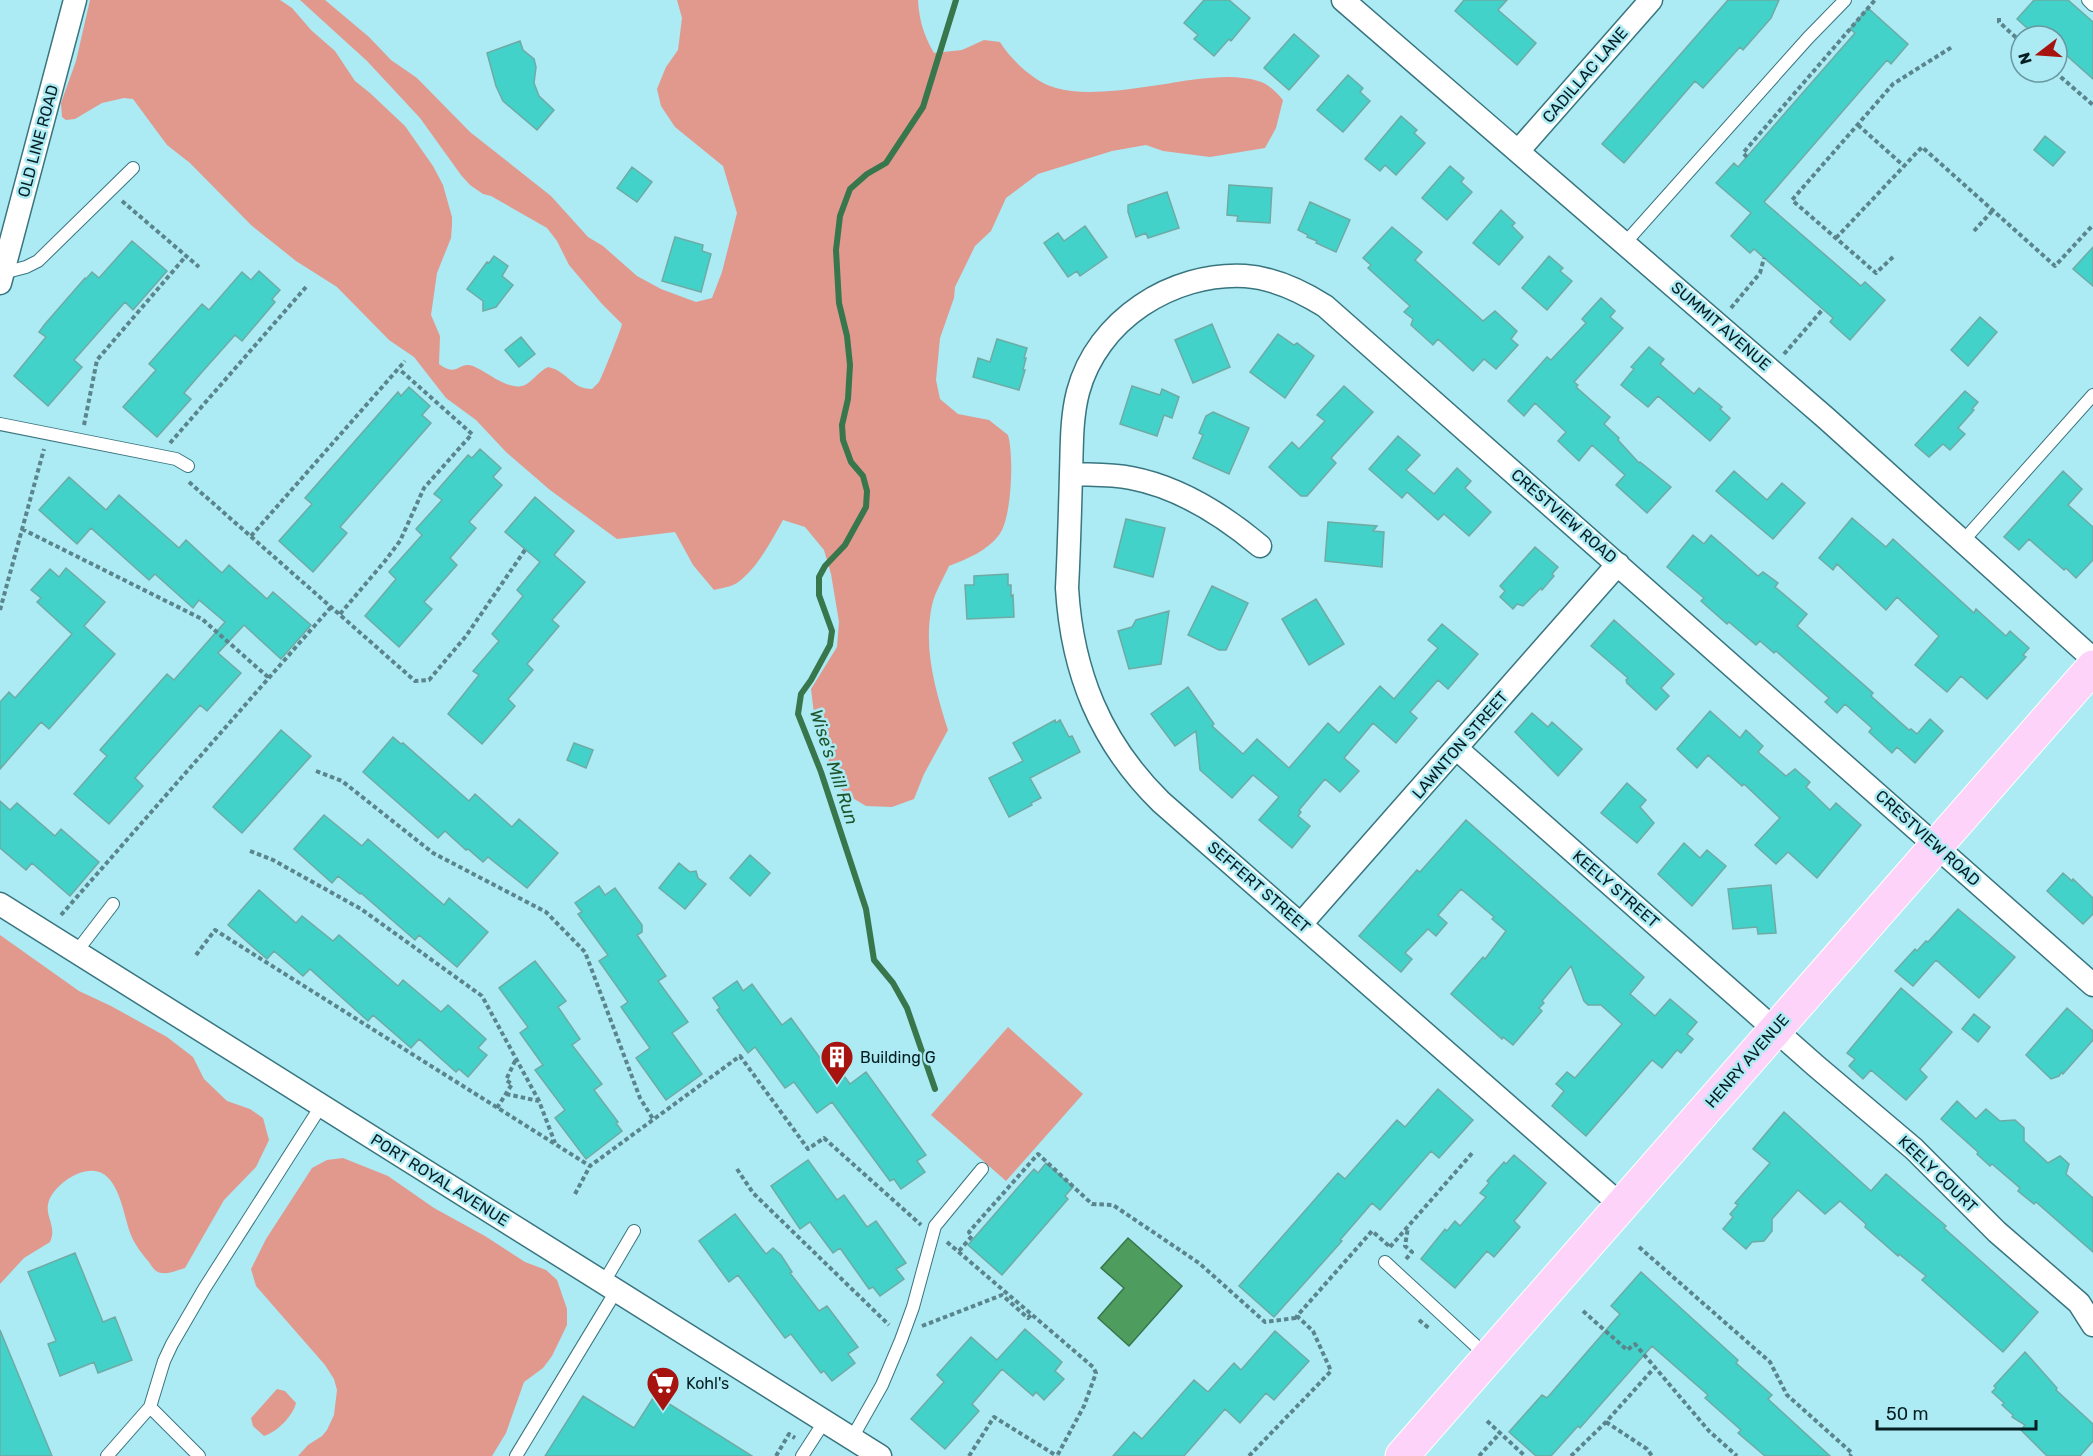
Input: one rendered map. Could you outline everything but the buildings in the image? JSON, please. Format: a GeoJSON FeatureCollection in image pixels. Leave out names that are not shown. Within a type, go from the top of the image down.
{"type":"FeatureCollection","features":[{"type":"Feature","properties":{"kind":"main road","name":"HENRY AVENUE"},"geometry":{"type":"LineString","coordinates":[[1402,1456],[2093,667]]}},
{"type":"Feature","properties":{"kind":"street","name":"OLD LINE ROAD"},"geometry":{"type":"LineString","coordinates":[[1,278],[75,0]]}},
{"type":"Feature","properties":{"kind":"street","name":"SUMMIT AVENUE"},"geometry":{"type":"LineString","coordinates":[[1343,0],[1626,243],[2093,659]]}},
{"type":"Feature","properties":{"kind":"street","name":"CADILLAC LANE"},"geometry":{"type":"LineString","coordinates":[[1519,150],[1651,0]]}},
{"type":"Feature","properties":{"kind":"street","name":"CRESTVIEW ROAD"},"geometry":{"type":"LineString","coordinates":[[1071,474],[1073,421],[1078,391],[1090,363],[1106,338],[1137,308],[1177,286],[1199,279],[1246,276],[1287,286],[1325,306],[2093,985]]}},
{"type":"Feature","properties":{"kind":"street"},"geometry":{"type":"LineString","coordinates":[[1071,474],[1104,474],[1131,478],[1172,491],[1225,519],[1260,546]]}},
{"type":"Feature","properties":{"kind":"street","name":"SEFFERT STREET"},"geometry":{"type":"LineString","coordinates":[[1071,474],[1067,588],[1069,615],[1078,664],[1086,687],[1103,726],[1122,758],[1150,790],[1622,1206]]}},
{"type":"Feature","properties":{"kind":"street","name":"LAWNTON STREET"},"geometry":{"type":"LineString","coordinates":[[1301,924],[1618,564]]}},
{"type":"Feature","properties":{"kind":"street","name":"KEELY STREET"},"geometry":{"type":"LineString","coordinates":[[1457,749],[1775,1030]]}},
{"type":"Feature","properties":{"kind":"street","name":"PORT ROYAL AVENUE"},"geometry":{"type":"LineString","coordinates":[[0,904],[880,1456]]}},
{"type":"Feature","properties":{"kind":"street","name":"KEELY COURT"},"geometry":{"type":"LineString","coordinates":[[1775,1030],[1914,1149],[1997,1232],[2079,1303],[2093,1325]]}},
{"type":"Feature","properties":{"kind":"lane"},"geometry":{"type":"LineString","coordinates":[[1626,243],[1808,38],[1845,0]]}},
{"type":"Feature","properties":{"kind":"lane"},"geometry":{"type":"LineString","coordinates":[[2088,0],[2093,5]]}},
{"type":"Feature","properties":{"kind":"lane"},"geometry":{"type":"LineString","coordinates":[[1,278],[38,261],[133,168]]}},
{"type":"Feature","properties":{"kind":"lane"},"geometry":{"type":"LineString","coordinates":[[1963,541],[2093,395]]}},
{"type":"Feature","properties":{"kind":"lane"},"geometry":{"type":"LineString","coordinates":[[0,424],[172,458],[188,466]]}},
{"type":"Feature","properties":{"kind":"lane"},"geometry":{"type":"LineString","coordinates":[[77,951],[113,904]]}},
{"type":"Feature","properties":{"kind":"lane"},"geometry":{"type":"LineString","coordinates":[[107,1456],[150,1407],[164,1361],[172,1344],[204,1289],[321,1106]]}},
{"type":"Feature","properties":{"kind":"lane"},"geometry":{"type":"LineString","coordinates":[[852,1438],[882,1385],[901,1340],[913,1307],[935,1226],[982,1169]]}},
{"type":"Feature","properties":{"kind":"lane"},"geometry":{"type":"LineString","coordinates":[[516,1456],[610,1286],[634,1231]]}},
{"type":"Feature","properties":{"kind":"lane"},"geometry":{"type":"LineString","coordinates":[[1385,1262],[1489,1358]]}},
{"type":"Feature","properties":{"kind":"lane"},"geometry":{"type":"LineString","coordinates":[[150,1407],[198,1456]]}},
{"type":"Feature","properties":{"kind":"lane"},"geometry":{"type":"LineString","coordinates":[[802,1456],[824,1422]]}},
{"type":"Feature","properties":{"kind":"path"},"geometry":{"type":"LineString","coordinates":[[1747,157],[1743,153],[1875,0]]}},
{"type":"Feature","properties":{"kind":"path"},"geometry":{"type":"LineString","coordinates":[[1999,18],[1999,22],[2009,31]]}},
{"type":"Feature","properties":{"kind":"path"},"geometry":{"type":"LineString","coordinates":[[1893,256],[1876,273],[1792,200],[1893,84],[1952,47]]}},
{"type":"Feature","properties":{"kind":"path"},"geometry":{"type":"LineString","coordinates":[[2069,84],[2093,105]]}},
{"type":"Feature","properties":{"kind":"path"},"geometry":{"type":"LineString","coordinates":[[1858,125],[1904,166]]}},
{"type":"Feature","properties":{"kind":"path"},"geometry":{"type":"LineString","coordinates":[[1836,238],[1922,147],[2055,266],[2093,225]]}},
{"type":"Feature","properties":{"kind":"path"},"geometry":{"type":"LineString","coordinates":[[110,191],[199,267]]}},
{"type":"Feature","properties":{"kind":"path"},"geometry":{"type":"LineString","coordinates":[[1974,231],[1994,210]]}},
{"type":"Feature","properties":{"kind":"path"},"geometry":{"type":"LineString","coordinates":[[84,425],[98,360],[186,256]]}},
{"type":"Feature","properties":{"kind":"path"},"geometry":{"type":"LineString","coordinates":[[1728,311],[1760,273],[1764,258]]}},
{"type":"Feature","properties":{"kind":"path"},"geometry":{"type":"LineString","coordinates":[[306,287],[170,444],[172,467],[415,681],[429,680],[466,636],[525,550]]}},
{"type":"Feature","properties":{"kind":"path"},"geometry":{"type":"LineString","coordinates":[[1781,357],[1823,309]]}},
{"type":"Feature","properties":{"kind":"path"},"geometry":{"type":"LineString","coordinates":[[251,536],[405,361]]}},
{"type":"Feature","properties":{"kind":"path"},"geometry":{"type":"LineString","coordinates":[[339,614],[385,561],[399,541],[424,488],[472,434],[399,369]]}},
{"type":"Feature","properties":{"kind":"path"},"geometry":{"type":"LineString","coordinates":[[64,437],[68,422],[94,428]]}},
{"type":"Feature","properties":{"kind":"path"},"geometry":{"type":"LineString","coordinates":[[0,610],[48,434]]}},
{"type":"Feature","properties":{"kind":"path"},"geometry":{"type":"LineString","coordinates":[[159,441],[170,444]]}},
{"type":"Feature","properties":{"kind":"path"},"geometry":{"type":"LineString","coordinates":[[22,528],[202,619],[269,678]]}},
{"type":"Feature","properties":{"kind":"path"},"geometry":{"type":"LineString","coordinates":[[61,915],[331,607]]}},
{"type":"Feature","properties":{"kind":"path"},"geometry":{"type":"LineString","coordinates":[[316,771],[342,781],[433,852],[546,912],[585,952],[640,1098],[653,1119]]}},
{"type":"Feature","properties":{"kind":"path"},"geometry":{"type":"LineString","coordinates":[[250,851],[273,860],[361,909],[482,996],[539,1101],[555,1143]]}},
{"type":"Feature","properties":{"kind":"path"},"geometry":{"type":"LineString","coordinates":[[196,955],[215,930],[590,1166]]}},
{"type":"Feature","properties":{"kind":"path"},"geometry":{"type":"LineString","coordinates":[[575,1194],[590,1166],[740,1056],[808,1149],[824,1138],[924,1227]]}},
{"type":"Feature","properties":{"kind":"path"},"geometry":{"type":"LineString","coordinates":[[497,1108],[512,1084],[506,1080],[516,1058]]}},
{"type":"Feature","properties":{"kind":"path"},"geometry":{"type":"LineString","coordinates":[[506,1094],[539,1101]]}},
{"type":"Feature","properties":{"kind":"path"},"geometry":{"type":"LineString","coordinates":[[1390,1247],[1474,1151]]}},
{"type":"Feature","properties":{"kind":"path"},"geometry":{"type":"LineString","coordinates":[[958,1251],[972,1236],[969,1232],[1038,1154],[1092,1204],[1113,1205],[1200,1263],[1265,1322],[1295,1318],[1372,1231],[1413,1268]]}},
{"type":"Feature","properties":{"kind":"path"},"geometry":{"type":"LineString","coordinates":[[737,1169],[753,1193],[896,1332]]}},
{"type":"Feature","properties":{"kind":"path"},"geometry":{"type":"LineString","coordinates":[[1405,1260],[1412,1252],[1405,1246],[1408,1226]]}},
{"type":"Feature","properties":{"kind":"path"},"geometry":{"type":"LineString","coordinates":[[941,1238],[1003,1293],[1032,1314],[1096,1372],[1084,1406],[1057,1456],[994,1417],[969,1456]]}},
{"type":"Feature","properties":{"kind":"path"},"geometry":{"type":"LineString","coordinates":[[1639,1247],[1770,1362],[1787,1395],[1852,1453],[1850,1456]]}},
{"type":"Feature","properties":{"kind":"path"},"geometry":{"type":"LineString","coordinates":[[915,1329],[1003,1293]]}},
{"type":"Feature","properties":{"kind":"path"},"geometry":{"type":"LineString","coordinates":[[1583,1311],[1627,1350],[1635,1344],[1709,1431],[1737,1456]]}},
{"type":"Feature","properties":{"kind":"path"},"geometry":{"type":"LineString","coordinates":[[1249,1456],[1331,1371],[1313,1331],[1297,1316]]}},
{"type":"Feature","properties":{"kind":"path"},"geometry":{"type":"LineString","coordinates":[[1571,1456],[1606,1422],[1654,1367]]}},
{"type":"Feature","properties":{"kind":"path"},"geometry":{"type":"LineString","coordinates":[[1487,1421],[1525,1456]]}},
{"type":"Feature","properties":{"kind":"path"},"geometry":{"type":"LineString","coordinates":[[1606,1422],[1647,1449],[1652,1456]]}},
{"type":"Feature","properties":{"kind":"path"},"geometry":{"type":"LineString","coordinates":[[1479,1456],[1500,1433]]}},
{"type":"Feature","properties":{"kind":"shaded area"},"geometry":{"type":"Polygon","coordinates":[[[90,0],[280,0],[292,8],[311,30],[335,51],[355,81],[405,126],[433,166],[443,185],[452,225],[451,238],[437,273],[431,315],[440,336],[439,364],[450,370],[468,365],[473,366],[512,386],[525,385],[548,367],[560,372],[579,386],[592,389],[601,378],[622,324],[569,265],[557,241],[547,228],[470,185],[420,118],[367,61],[300,0],[325,0],[369,37],[391,60],[417,78],[470,132],[551,196],[588,237],[603,246],[637,276],[661,289],[696,302],[712,298],[722,272],[737,213],[723,166],[675,127],[661,106],[657,89],[666,67],[678,50],[682,18],[677,0],[918,0],[923,28],[934,53],[962,50],[984,40],[1000,42],[1024,70],[1056,88],[1088,92],[1107,91],[1198,79],[1236,77],[1262,82],[1283,100],[1276,128],[1265,148],[1210,157],[1163,151],[1146,145],[1112,151],[1038,174],[1006,198],[991,231],[975,246],[955,287],[954,298],[940,338],[936,380],[940,399],[958,414],[989,420],[1008,435],[1011,486],[1007,515],[999,535],[989,546],[949,566],[932,605],[930,653],[935,684],[948,730],[924,774],[914,799],[892,807],[866,806],[846,794],[837,785],[815,722],[811,689],[837,647],[839,622],[831,574],[824,550],[805,527],[783,520],[763,554],[745,577],[735,584],[714,590],[693,565],[675,532],[617,539],[550,490],[506,452],[476,420],[446,398],[414,357],[389,340],[337,287],[296,261],[251,225],[190,163],[167,145],[133,99],[124,98],[102,103],[75,119],[66,120],[62,117],[61,103],[76,61],[90,0]]]}},
{"type":"Feature","properties":{"kind":"shaded area"},"geometry":{"type":"Polygon","coordinates":[[[0,935],[79,991],[167,1037],[193,1057],[204,1079],[227,1101],[250,1109],[263,1118],[269,1140],[256,1167],[224,1200],[185,1268],[165,1273],[154,1269],[133,1239],[116,1188],[101,1173],[91,1171],[73,1176],[55,1190],[48,1204],[52,1230],[50,1242],[24,1258],[0,1284],[0,935]]]}},
{"type":"Feature","properties":{"kind":"shaded area"},"geometry":{"type":"Polygon","coordinates":[[[1008,1027],[1083,1094],[1006,1181],[931,1115],[1008,1027]]]}},
{"type":"Feature","properties":{"kind":"shaded area"},"geometry":{"type":"Polygon","coordinates":[[[343,1158],[388,1176],[434,1208],[485,1236],[525,1262],[546,1270],[557,1280],[567,1309],[567,1325],[552,1356],[543,1368],[524,1382],[506,1433],[492,1456],[298,1456],[327,1430],[334,1415],[337,1390],[334,1379],[325,1365],[256,1286],[251,1269],[266,1239],[312,1168],[327,1160],[343,1158]]]}},
{"type":"Feature","properties":{"kind":"shaded area"},"geometry":{"type":"Polygon","coordinates":[[[1128,1238],[1182,1286],[1129,1346],[1098,1318],[1124,1288],[1101,1268],[1128,1238]]]}},
{"type":"Feature","properties":{"kind":"shaded area"},"geometry":{"type":"Polygon","coordinates":[[[277,1389],[285,1391],[296,1403],[284,1423],[264,1436],[253,1426],[251,1418],[277,1389]]]}},
{"type":"Feature","properties":{"kind":"waterway","name":"Wise's Mill Run"},"geometry":{"type":"LineString","coordinates":[[935,1089],[907,1008],[893,983],[874,960],[866,909],[821,772],[798,714],[801,694],[830,645],[832,631],[819,595],[819,577],[825,566],[845,545],[866,507],[867,491],[863,476],[851,462],[843,440],[842,425],[848,399],[850,365],[847,336],[839,303],[836,250],[840,216],[850,189],[867,174],[886,163],[923,107],[956,0]]}},
{"type":"Feature","properties":{"kind":"place","name":"Building G"},"geometry":{"type":"Point","coordinates":[837,1086]}},
{"type":"Feature","properties":{"kind":"place","name":"Kohl's"},"geometry":{"type":"Point","coordinates":[663,1412]}}]}
